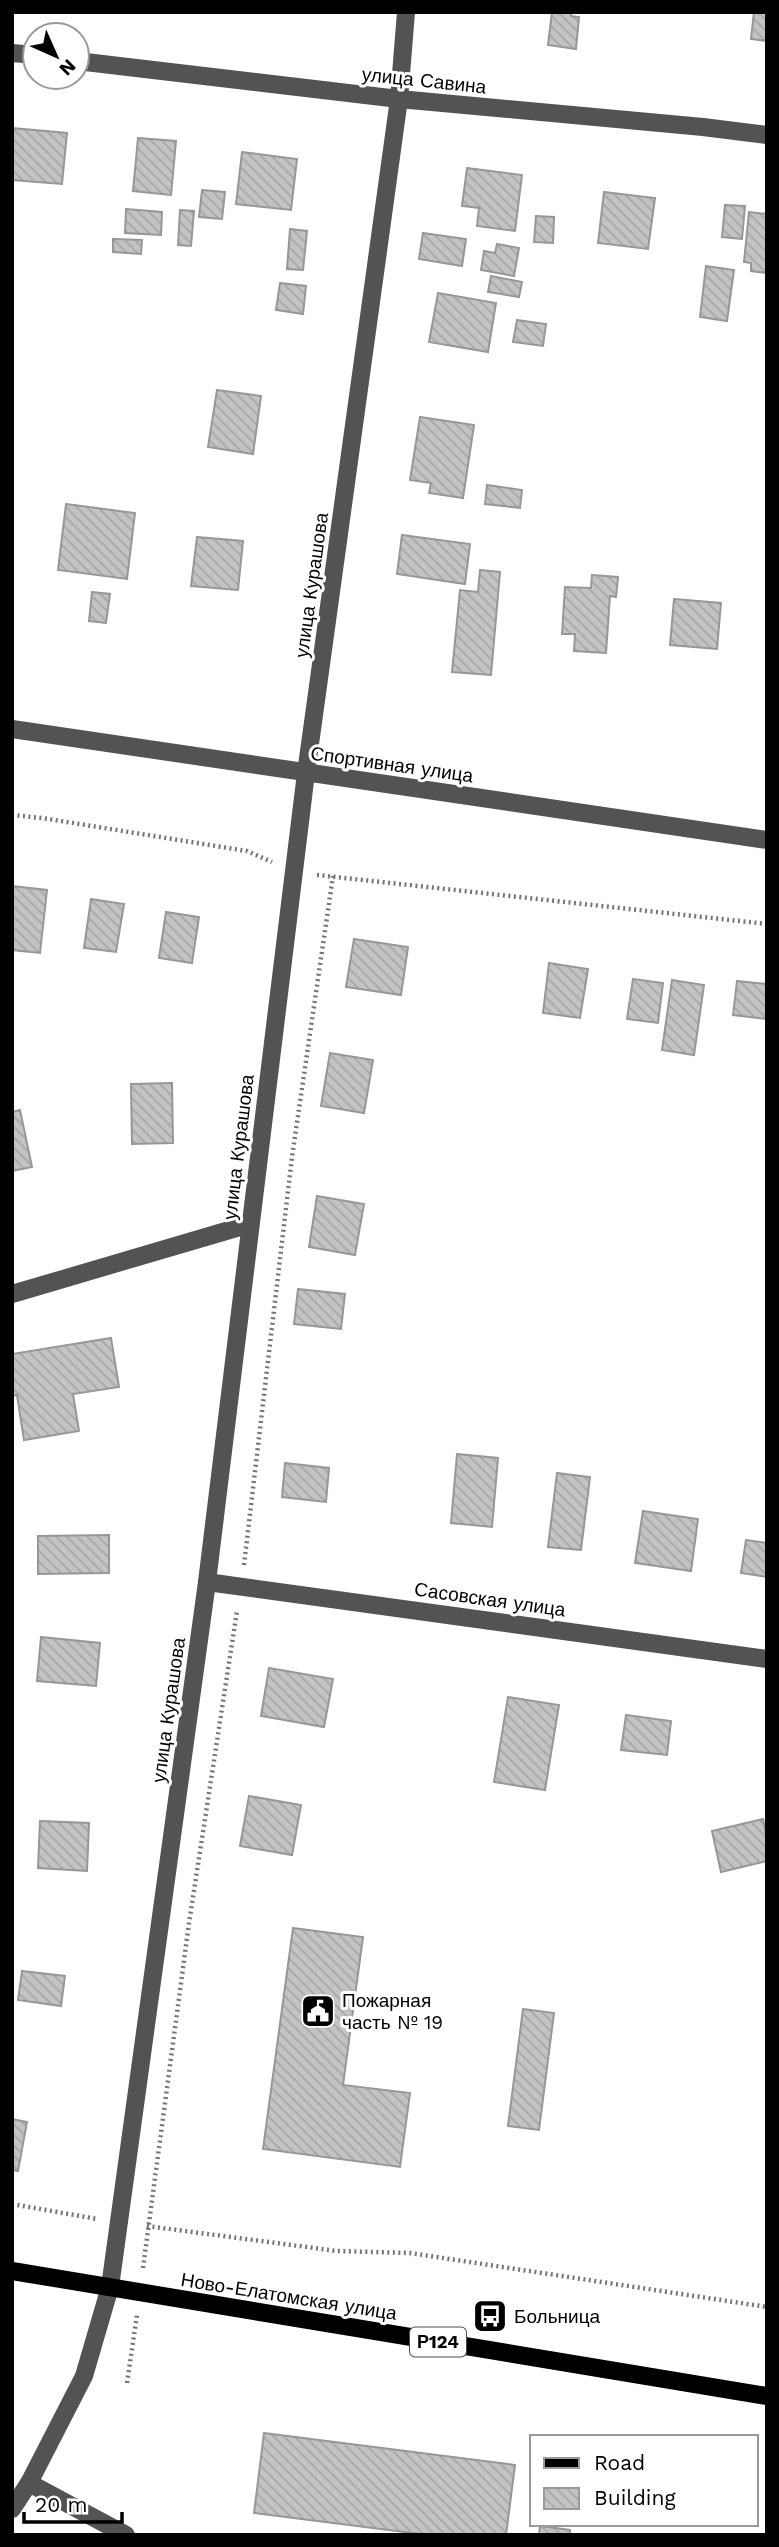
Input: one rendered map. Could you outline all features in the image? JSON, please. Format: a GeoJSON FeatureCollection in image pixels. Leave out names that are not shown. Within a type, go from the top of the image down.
{"type":"FeatureCollection","features":[{"type":"Feature","properties":{"kind":"main road","name":"Ново-Елатомская улица"},"geometry":{"type":"LineString","coordinates":[[12,2271],[767,2396]]}},
{"type":"Feature","properties":{"kind":"street","name":"улица Курашова"},"geometry":{"type":"LineString","coordinates":[[12,2509],[29,2483],[84,2376],[110,2287],[207,1582],[306,773],[399,99],[407,12]]}},
{"type":"Feature","properties":{"kind":"street","name":"улица Савина"},"geometry":{"type":"LineString","coordinates":[[91,63],[399,99],[767,135]]}},
{"type":"Feature","properties":{"kind":"street","name":"Спортивная улица"},"geometry":{"type":"LineString","coordinates":[[12,729],[767,840]]}},
{"type":"Feature","properties":{"kind":"street"},"geometry":{"type":"LineString","coordinates":[[12,1294],[250,1224]]}},
{"type":"Feature","properties":{"kind":"street","name":"Сасовская улица"},"geometry":{"type":"LineString","coordinates":[[207,1582],[767,1659]]}},
{"type":"Feature","properties":{"kind":"street"},"geometry":{"type":"LineString","coordinates":[[29,2483],[126,2535]]}},
{"type":"Feature","properties":{"kind":"path"},"geometry":{"type":"LineString","coordinates":[[12,815],[42,817],[247,851],[294,872],[767,924]]}},
{"type":"Feature","properties":{"kind":"path"},"geometry":{"type":"LineString","coordinates":[[127,2383],[189,1923],[241,1586],[292,1157],[333,876]]}},
{"type":"Feature","properties":{"kind":"path"},"geometry":{"type":"LineString","coordinates":[[12,2204],[118,2223],[337,2251],[410,2253],[767,2307]]}},
{"type":"Feature","properties":{"kind":"building"},"geometry":{"type":"Polygon","coordinates":[[[552,12],[571,12],[571,16],[579,17],[576,49],[548,45],[552,12]]]}},
{"type":"Feature","properties":{"kind":"building"},"geometry":{"type":"Polygon","coordinates":[[[754,12],[767,12],[767,41],[751,39],[754,12]]]}},
{"type":"Feature","properties":{"kind":"building"},"geometry":{"type":"Polygon","coordinates":[[[12,128],[67,133],[62,184],[12,180],[12,128]]]}},
{"type":"Feature","properties":{"kind":"building"},"geometry":{"type":"Polygon","coordinates":[[[138,138],[176,141],[171,195],[133,191],[138,138]]]}},
{"type":"Feature","properties":{"kind":"building"},"geometry":{"type":"Polygon","coordinates":[[[242,152],[297,159],[291,210],[236,204],[242,152]]]}},
{"type":"Feature","properties":{"kind":"building"},"geometry":{"type":"Polygon","coordinates":[[[467,168],[522,175],[515,231],[477,226],[479,208],[462,206],[467,168]]]}},
{"type":"Feature","properties":{"kind":"building"},"geometry":{"type":"Polygon","coordinates":[[[202,190],[225,192],[222,219],[199,217],[202,190]]]}},
{"type":"Feature","properties":{"kind":"building"},"geometry":{"type":"Polygon","coordinates":[[[604,192],[655,198],[648,249],[598,243],[604,192]]]}},
{"type":"Feature","properties":{"kind":"building"},"geometry":{"type":"Polygon","coordinates":[[[725,205],[745,206],[742,239],[722,237],[725,205]]]}},
{"type":"Feature","properties":{"kind":"building"},"geometry":{"type":"Polygon","coordinates":[[[126,209],[162,212],[161,235],[125,233],[126,209]]]}},
{"type":"Feature","properties":{"kind":"building"},"geometry":{"type":"Polygon","coordinates":[[[180,210],[194,211],[191,246],[178,245],[180,210]]]}},
{"type":"Feature","properties":{"kind":"building"},"geometry":{"type":"Polygon","coordinates":[[[749,212],[767,214],[767,273],[751,271],[751,263],[744,262],[749,212]]]}},
{"type":"Feature","properties":{"kind":"building"},"geometry":{"type":"Polygon","coordinates":[[[536,216],[554,217],[553,243],[534,242],[536,216]]]}},
{"type":"Feature","properties":{"kind":"building"},"geometry":{"type":"Polygon","coordinates":[[[290,229],[307,231],[303,270],[287,269],[290,229]]]}},
{"type":"Feature","properties":{"kind":"building"},"geometry":{"type":"Polygon","coordinates":[[[423,233],[466,239],[462,266],[419,259],[423,233]]]}},
{"type":"Feature","properties":{"kind":"building"},"geometry":{"type":"Polygon","coordinates":[[[113,239],[142,240],[141,254],[113,252],[113,239]]]}},
{"type":"Feature","properties":{"kind":"building"},"geometry":{"type":"Polygon","coordinates":[[[497,244],[519,248],[514,276],[481,270],[484,251],[495,253],[497,244]]]}},
{"type":"Feature","properties":{"kind":"building"},"geometry":{"type":"Polygon","coordinates":[[[706,266],[734,270],[727,321],[700,317],[706,266]]]}},
{"type":"Feature","properties":{"kind":"building"},"geometry":{"type":"Polygon","coordinates":[[[491,276],[522,282],[519,297],[488,292],[491,276]]]}},
{"type":"Feature","properties":{"kind":"building"},"geometry":{"type":"Polygon","coordinates":[[[280,283],[306,286],[303,314],[276,310],[280,283]]]}},
{"type":"Feature","properties":{"kind":"building"},"geometry":{"type":"Polygon","coordinates":[[[438,293],[496,303],[488,352],[429,342],[438,293]]]}},
{"type":"Feature","properties":{"kind":"building"},"geometry":{"type":"Polygon","coordinates":[[[517,320],[546,324],[543,346],[513,342],[517,320]]]}},
{"type":"Feature","properties":{"kind":"building"},"geometry":{"type":"Polygon","coordinates":[[[217,390],[261,396],[253,454],[208,447],[217,390]]]}},
{"type":"Feature","properties":{"kind":"building"},"geometry":{"type":"Polygon","coordinates":[[[420,417],[474,425],[463,498],[429,493],[431,483],[410,480],[420,417]]]}},
{"type":"Feature","properties":{"kind":"building"},"geometry":{"type":"Polygon","coordinates":[[[487,485],[522,490],[520,508],[485,504],[487,485]]]}},
{"type":"Feature","properties":{"kind":"building"},"geometry":{"type":"Polygon","coordinates":[[[66,504],[135,513],[127,579],[58,570],[66,504]]]}},
{"type":"Feature","properties":{"kind":"building"},"geometry":{"type":"Polygon","coordinates":[[[402,535],[470,544],[465,584],[397,574],[402,535]]]}},
{"type":"Feature","properties":{"kind":"building"},"geometry":{"type":"Polygon","coordinates":[[[197,537],[243,541],[238,590],[191,586],[197,537]]]}},
{"type":"Feature","properties":{"kind":"building"},"geometry":{"type":"Polygon","coordinates":[[[480,570],[500,572],[491,675],[452,672],[460,590],[478,592],[480,570]]]}},
{"type":"Feature","properties":{"kind":"building"},"geometry":{"type":"Polygon","coordinates":[[[592,575],[618,577],[616,597],[610,596],[606,653],[574,651],[575,634],[562,634],[565,587],[591,588],[592,575]]]}},
{"type":"Feature","properties":{"kind":"building"},"geometry":{"type":"Polygon","coordinates":[[[92,592],[110,594],[106,623],[89,621],[92,592]]]}},
{"type":"Feature","properties":{"kind":"building"},"geometry":{"type":"Polygon","coordinates":[[[674,599],[721,603],[717,649],[670,645],[674,599]]]}},
{"type":"Feature","properties":{"kind":"building"},"geometry":{"type":"Polygon","coordinates":[[[12,886],[47,890],[40,953],[12,950],[12,886]]]}},
{"type":"Feature","properties":{"kind":"building"},"geometry":{"type":"Polygon","coordinates":[[[91,899],[124,904],[116,952],[84,948],[91,899]]]}},
{"type":"Feature","properties":{"kind":"building"},"geometry":{"type":"Polygon","coordinates":[[[166,912],[199,917],[192,963],[159,958],[166,912]]]}},
{"type":"Feature","properties":{"kind":"building"},"geometry":{"type":"Polygon","coordinates":[[[354,939],[408,947],[401,995],[346,987],[354,939]]]}},
{"type":"Feature","properties":{"kind":"building"},"geometry":{"type":"Polygon","coordinates":[[[549,963],[588,969],[580,1018],[543,1013],[549,963]]]}},
{"type":"Feature","properties":{"kind":"building"},"geometry":{"type":"Polygon","coordinates":[[[633,979],[663,983],[658,1023],[627,1019],[633,979]]]}},
{"type":"Feature","properties":{"kind":"building"},"geometry":{"type":"Polygon","coordinates":[[[672,980],[704,985],[694,1055],[662,1050],[672,980]]]}},
{"type":"Feature","properties":{"kind":"building"},"geometry":{"type":"Polygon","coordinates":[[[737,981],[767,984],[767,1019],[733,1015],[737,981]]]}},
{"type":"Feature","properties":{"kind":"building"},"geometry":{"type":"Polygon","coordinates":[[[330,1053],[373,1060],[364,1113],[321,1106],[330,1053]]]}},
{"type":"Feature","properties":{"kind":"building"},"geometry":{"type":"Polygon","coordinates":[[[172,1083],[173,1143],[132,1144],[131,1084],[172,1083]]]}},
{"type":"Feature","properties":{"kind":"building"},"geometry":{"type":"Polygon","coordinates":[[[20,1110],[32,1167],[12,1171],[12,1112],[20,1110]]]}},
{"type":"Feature","properties":{"kind":"building"},"geometry":{"type":"Polygon","coordinates":[[[317,1196],[364,1204],[355,1255],[309,1247],[317,1196]]]}},
{"type":"Feature","properties":{"kind":"building"},"geometry":{"type":"Polygon","coordinates":[[[298,1289],[345,1294],[341,1329],[294,1324],[298,1289]]]}},
{"type":"Feature","properties":{"kind":"building"},"geometry":{"type":"Polygon","coordinates":[[[111,1338],[119,1387],[73,1394],[79,1431],[24,1440],[17,1395],[12,1396],[12,1354],[111,1338]]]}},
{"type":"Feature","properties":{"kind":"building"},"geometry":{"type":"Polygon","coordinates":[[[457,1454],[498,1458],[492,1527],[451,1523],[457,1454]]]}},
{"type":"Feature","properties":{"kind":"building"},"geometry":{"type":"Polygon","coordinates":[[[285,1463],[329,1468],[326,1502],[282,1497],[285,1463]]]}},
{"type":"Feature","properties":{"kind":"building"},"geometry":{"type":"Polygon","coordinates":[[[557,1473],[590,1477],[581,1550],[548,1547],[557,1473]]]}},
{"type":"Feature","properties":{"kind":"building"},"geometry":{"type":"Polygon","coordinates":[[[643,1511],[698,1519],[691,1571],[635,1563],[643,1511]]]}},
{"type":"Feature","properties":{"kind":"building"},"geometry":{"type":"Polygon","coordinates":[[[109,1535],[109,1573],[38,1574],[38,1536],[109,1535]]]}},
{"type":"Feature","properties":{"kind":"building"},"geometry":{"type":"Polygon","coordinates":[[[746,1540],[767,1543],[767,1577],[741,1573],[746,1540]]]}},
{"type":"Feature","properties":{"kind":"building"},"geometry":{"type":"Polygon","coordinates":[[[41,1637],[100,1643],[96,1686],[37,1681],[41,1637]]]}},
{"type":"Feature","properties":{"kind":"building"},"geometry":{"type":"Polygon","coordinates":[[[269,1668],[333,1679],[324,1727],[261,1716],[269,1668]]]}},
{"type":"Feature","properties":{"kind":"building"},"geometry":{"type":"Polygon","coordinates":[[[508,1697],[559,1705],[545,1790],[494,1782],[508,1697]]]}},
{"type":"Feature","properties":{"kind":"building"},"geometry":{"type":"Polygon","coordinates":[[[626,1715],[671,1721],[667,1755],[621,1750],[626,1715]]]}},
{"type":"Feature","properties":{"kind":"building"},"geometry":{"type":"Polygon","coordinates":[[[249,1796],[301,1805],[292,1855],[240,1846],[249,1796]]]}},
{"type":"Feature","properties":{"kind":"building"},"geometry":{"type":"Polygon","coordinates":[[[763,1819],[767,1838],[767,1861],[721,1872],[712,1831],[763,1819]]]}},
{"type":"Feature","properties":{"kind":"building"},"geometry":{"type":"Polygon","coordinates":[[[40,1821],[89,1823],[87,1871],[38,1868],[40,1821]]]}},
{"type":"Feature","properties":{"kind":"building","name":"Пожарная часть № 19"},"geometry":{"type":"Polygon","coordinates":[[[293,1928],[363,1937],[343,2085],[410,2093],[400,2167],[263,2149],[293,1928]]]}},
{"type":"Feature","properties":{"kind":"building"},"geometry":{"type":"Polygon","coordinates":[[[22,1971],[65,1976],[61,2006],[18,2000],[22,1971]]]}},
{"type":"Feature","properties":{"kind":"building"},"geometry":{"type":"Polygon","coordinates":[[[523,2009],[554,2013],[539,2130],[508,2126],[523,2009]]]}},
{"type":"Feature","properties":{"kind":"building"},"geometry":{"type":"Polygon","coordinates":[[[12,2119],[27,2122],[18,2171],[12,2170],[12,2119]]]}},
{"type":"Feature","properties":{"kind":"building"},"geometry":{"type":"Polygon","coordinates":[[[264,2433],[515,2465],[506,2535],[428,2535],[254,2513],[264,2433]]]}},
{"type":"Feature","properties":{"kind":"building"},"geometry":{"type":"Polygon","coordinates":[[[540,2526],[570,2530],[570,2535],[539,2535],[540,2526]]]}},
{"type":"Feature","properties":{"kind":"place","name":"Пожарная часть № 19"},"geometry":{"type":"Point","coordinates":[318,2011]}},
{"type":"Feature","properties":{"kind":"place","name":"Больница"},"geometry":{"type":"Point","coordinates":[490,2316]}}]}
